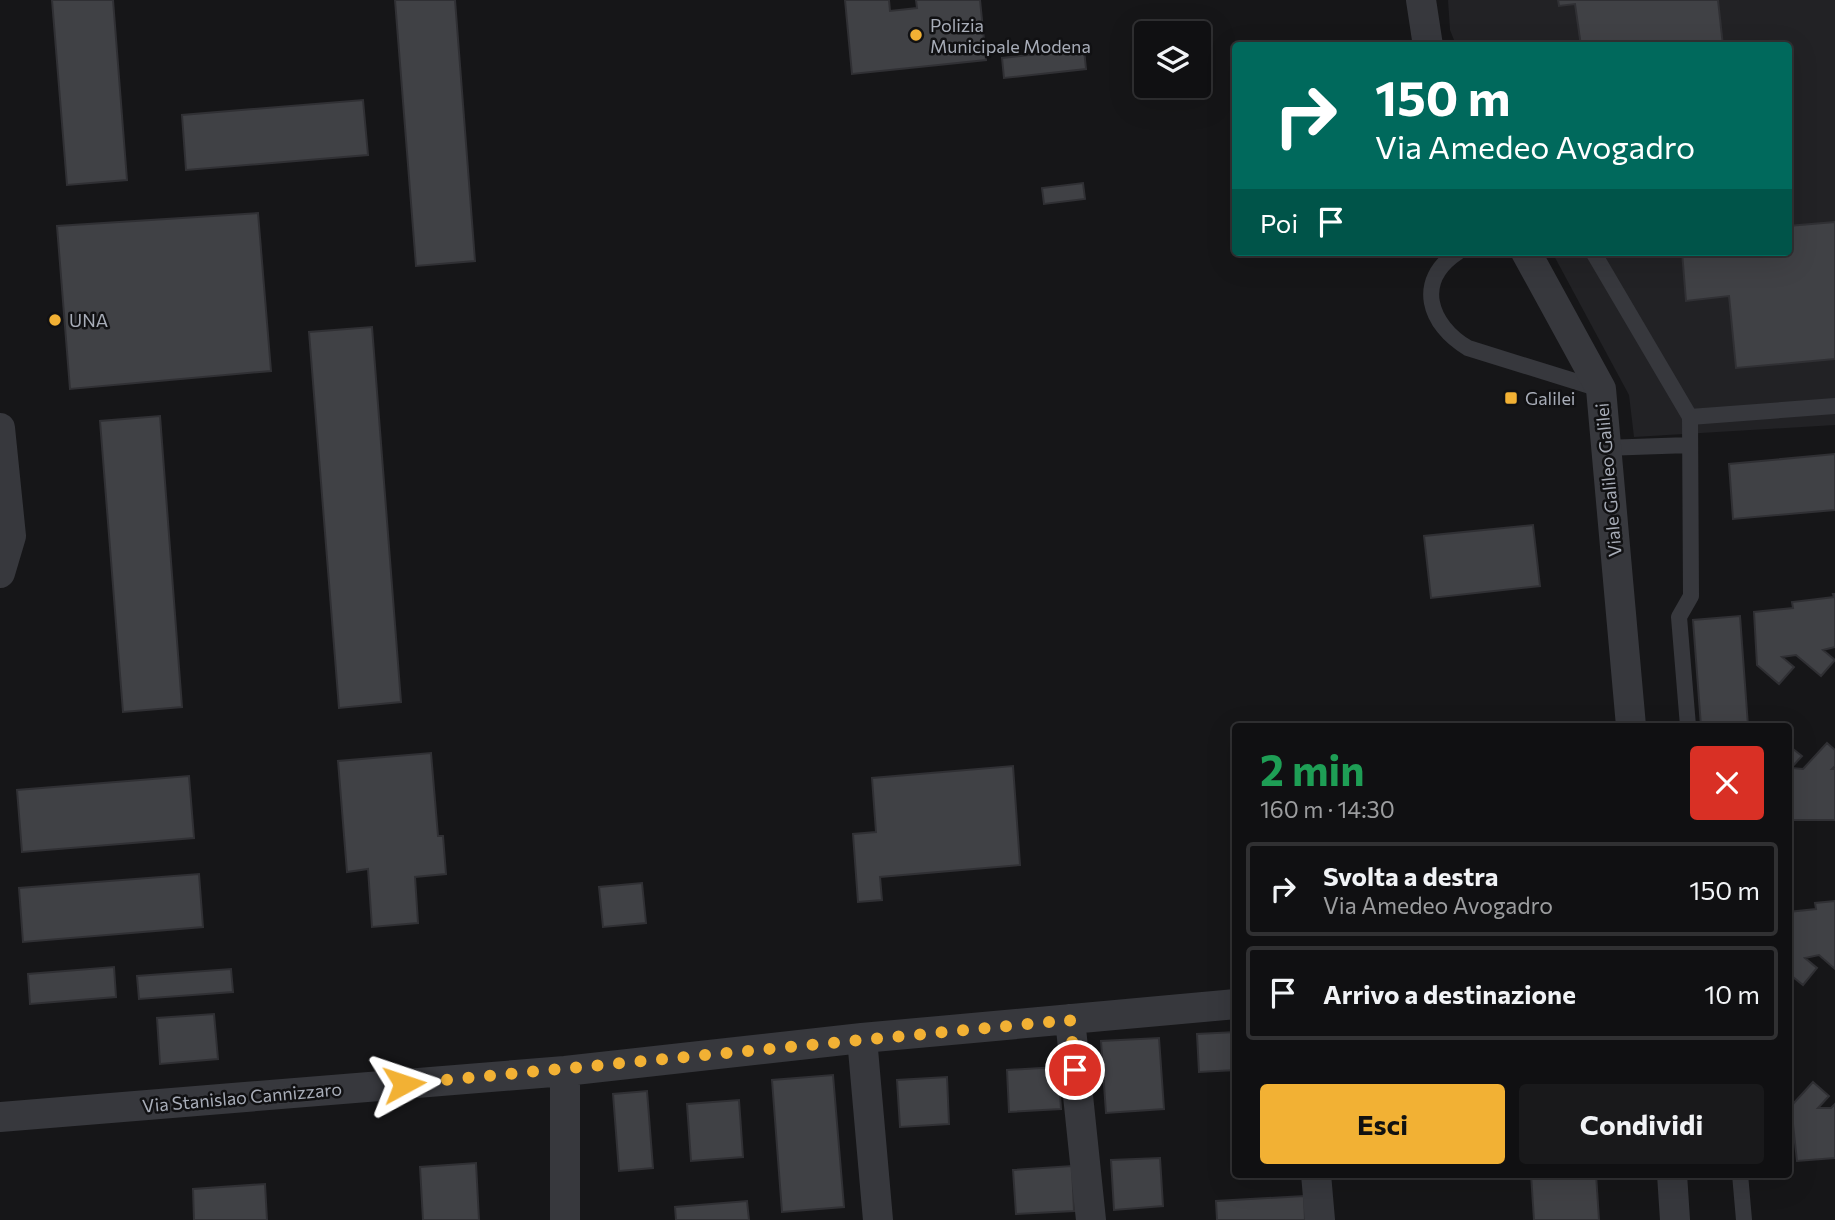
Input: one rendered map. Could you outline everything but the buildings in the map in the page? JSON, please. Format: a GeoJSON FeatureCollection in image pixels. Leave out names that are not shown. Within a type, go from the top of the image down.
{"type":"FeatureCollection","features":[{"type":"Feature","properties":{"kind":"street"},"geometry":{"type":"LineString","coordinates":[[1420,0],[1427,42]]}},
{"type":"Feature","properties":{"kind":"street","name":"Viale Galileo Galilei"},"geometry":{"type":"LineString","coordinates":[[1528,256],[1601,389],[1604,448],[1631,723]]}},
{"type":"Feature","properties":{"kind":"street"},"geometry":{"type":"LineString","coordinates":[[0,428],[11,536],[0,573]]}},
{"type":"Feature","properties":{"kind":"street","name":"Via Stanislao Cannizzaro"},"geometry":{"type":"LineString","coordinates":[[0,1117],[565,1071],[862,1038],[1232,1004]]}},
{"type":"Feature","properties":{"kind":"street"},"geometry":{"type":"LineString","coordinates":[[1070,1020],[1091,1220]]}},
{"type":"Feature","properties":{"kind":"street"},"geometry":{"type":"LineString","coordinates":[[862,1038],[878,1220]]}},
{"type":"Feature","properties":{"kind":"street"},"geometry":{"type":"LineString","coordinates":[[565,1071],[565,1220]]}},
{"type":"Feature","properties":{"kind":"street"},"geometry":{"type":"LineString","coordinates":[[1316,1178],[1320,1220]]}},
{"type":"Feature","properties":{"kind":"street"},"geometry":{"type":"LineString","coordinates":[[1672,1178],[1675,1220]]}},
{"type":"Feature","properties":{"kind":"lane"},"geometry":{"type":"LineString","coordinates":[[1454,256],[1440,268],[1432,284],[1431,300],[1435,317],[1453,339],[1468,348],[1601,389]]}},
{"type":"Feature","properties":{"kind":"lane"},"geometry":{"type":"LineString","coordinates":[[1595,256],[1690,417],[1691,596],[1679,617],[1688,723]]}},
{"type":"Feature","properties":{"kind":"lane"},"geometry":{"type":"LineString","coordinates":[[1690,417],[1835,406]]}},
{"type":"Feature","properties":{"kind":"lane"},"geometry":{"type":"LineString","coordinates":[[1604,448],[1690,445]]}},
{"type":"Feature","properties":{"kind":"lane"},"geometry":{"type":"LineString","coordinates":[[1740,1178],[1744,1220]]}},
{"type":"Feature","properties":{"kind":"shaded area"},"geometry":{"type":"Polygon","coordinates":[[[1448,0],[1835,0],[1835,425],[1634,437],[1629,395],[1554,256],[1792,256],[1792,42],[1455,42],[1450,30],[1448,0]]]}},
{"type":"Feature","properties":{"kind":"place","name":"Polizia Municipale Modena"},"geometry":{"type":"Point","coordinates":[916,35]}},
{"type":"Feature","properties":{"kind":"place","name":"UNA"},"geometry":{"type":"Point","coordinates":[55,320]}},
{"type":"Feature","properties":{"kind":"place","name":"Galilei"},"geometry":{"type":"Point","coordinates":[1511,398]}},
{"type":"Feature","properties":{"kind":"route"},"geometry":{"type":"LineString","coordinates":[[404,1084],[565,1071],[862,1038],[1070,1020],[1075,1070]]}}]}
